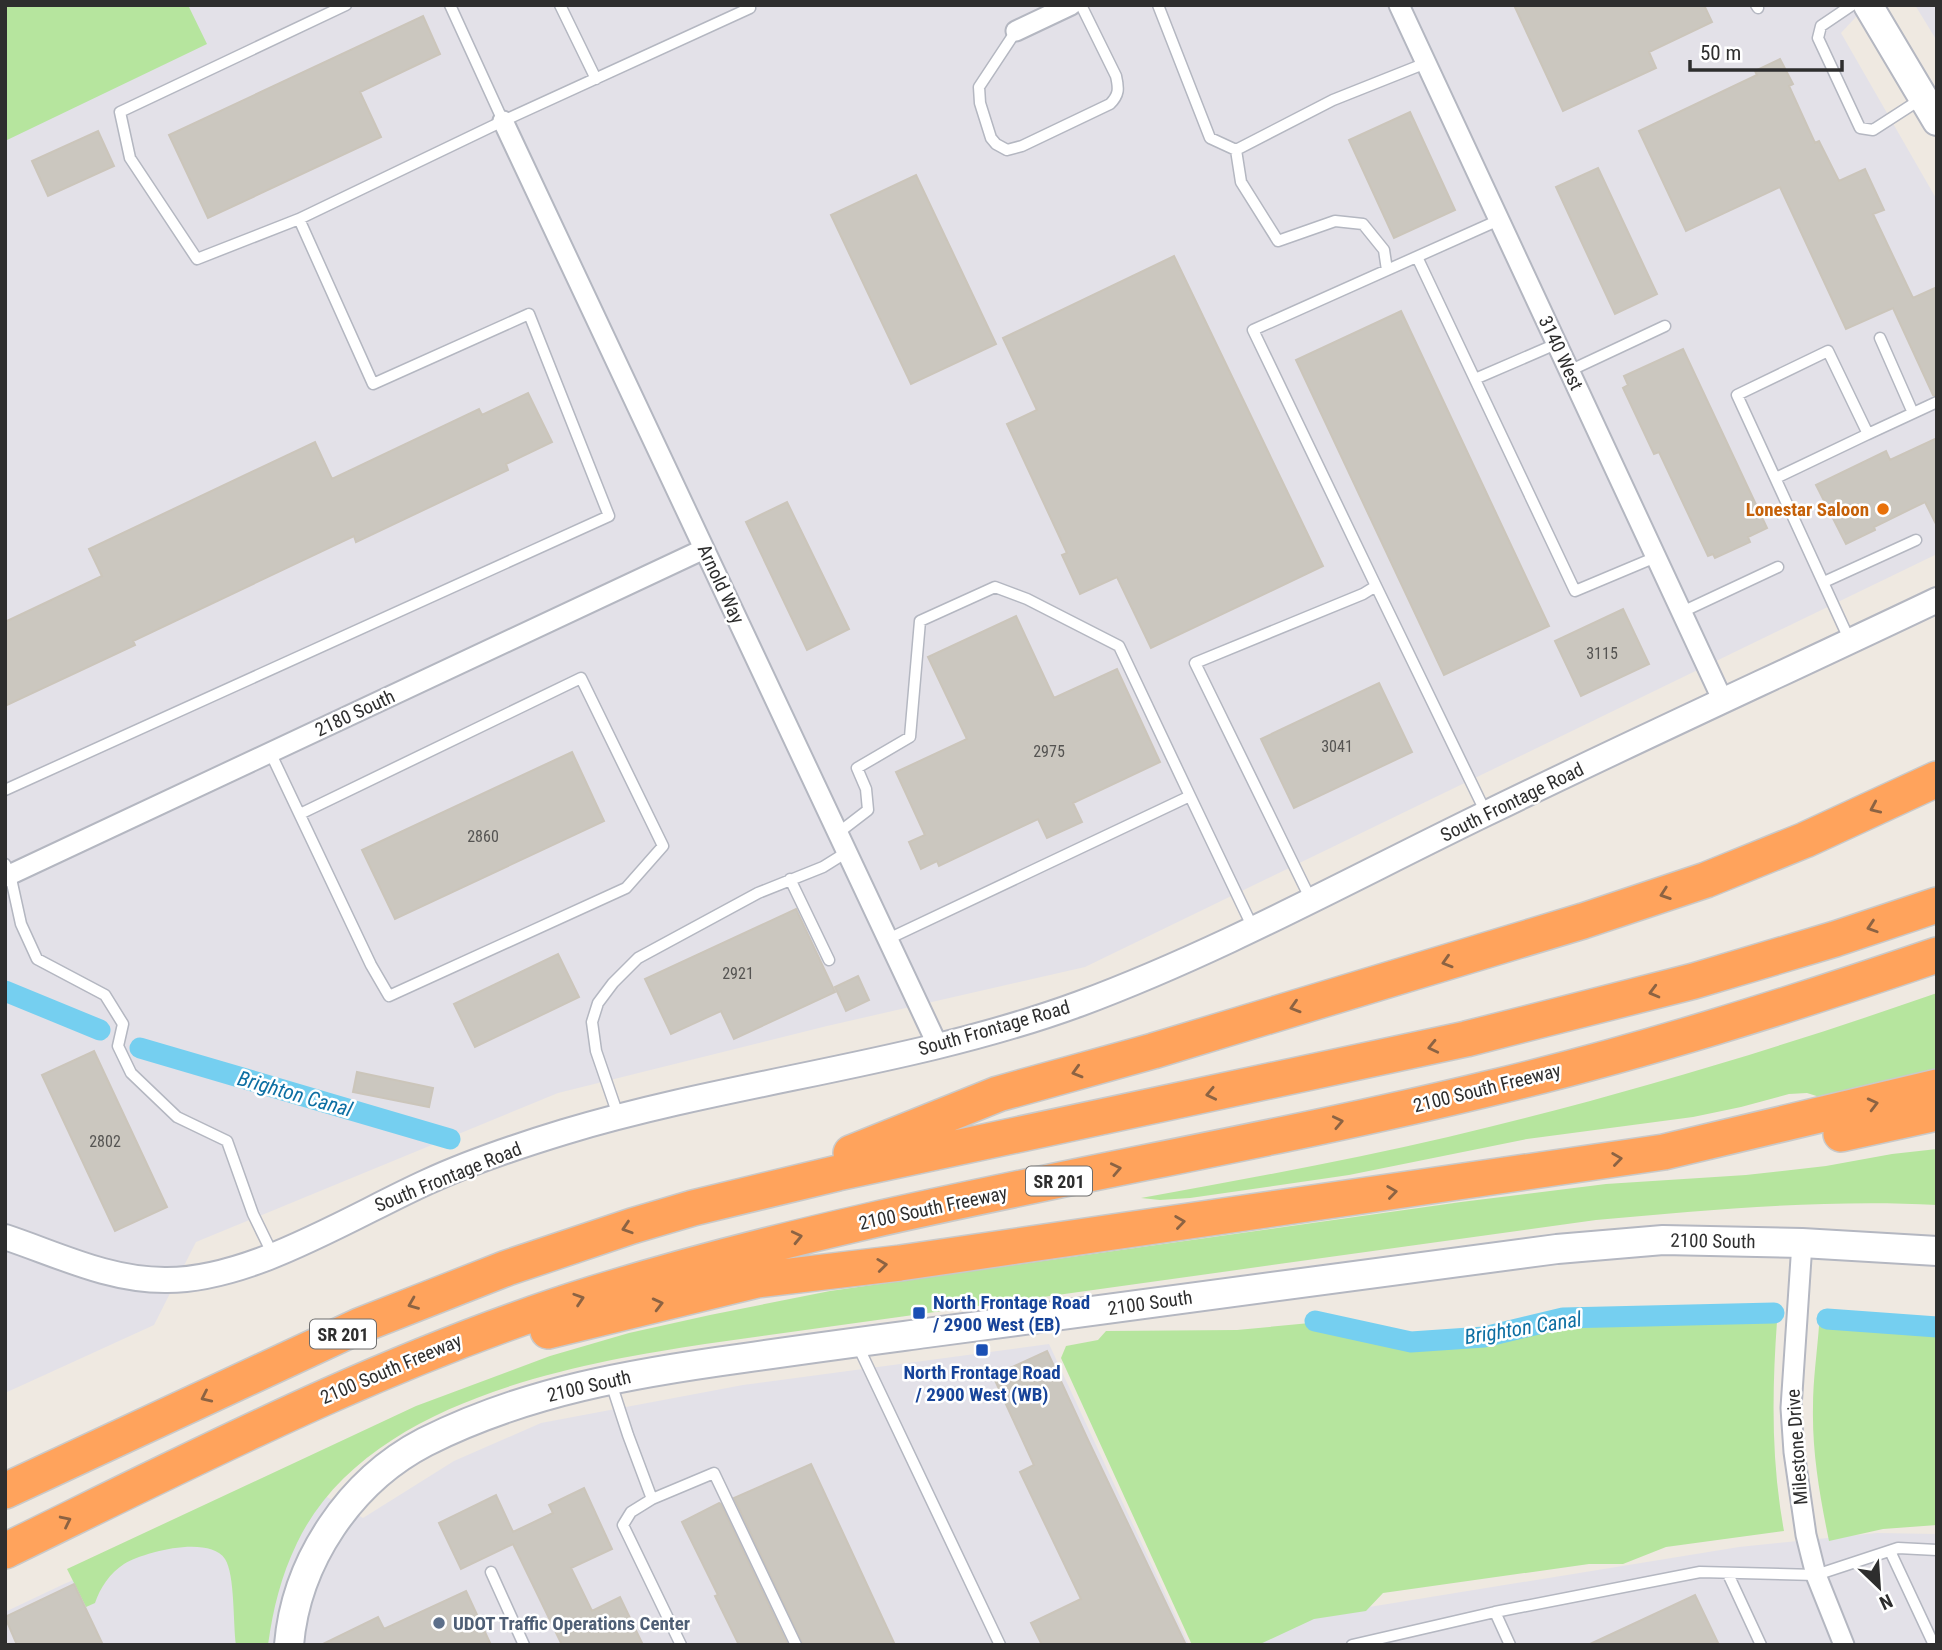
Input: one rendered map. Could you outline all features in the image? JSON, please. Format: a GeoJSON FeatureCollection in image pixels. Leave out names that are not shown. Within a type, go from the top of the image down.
{"type":"FeatureCollection","features":[{"type":"Feature","properties":{"kind":"highway"},"geometry":{"type":"LineString","coordinates":[[693,1208],[870,1146],[998,1094],[1153,1051],[1583,922],[1706,880],[1937,779]]}},
{"type":"Feature","properties":{"kind":"highway","name":"SR 201"},"geometry":{"type":"LineString","coordinates":[[5,1491],[359,1326],[507,1268],[693,1208],[838,1172],[1466,1039],[1695,981],[1937,905]]}},
{"type":"Feature","properties":{"kind":"highway","name":"2100 South Freeway"},"geometry":{"type":"LineString","coordinates":[[5,1551],[352,1384],[457,1341],[536,1313],[692,1265],[807,1235],[1485,1090],[1647,1046],[1937,955]]}},
{"type":"Feature","properties":{"kind":"highway"},"geometry":{"type":"LineString","coordinates":[[1664,1152],[1937,1087]]}},
{"type":"Feature","properties":{"kind":"highway"},"geometry":{"type":"LineString","coordinates":[[199,1456],[355,1394],[529,1335],[757,1280],[901,1263],[1664,1152],[1772,1145],[1890,1125],[1937,1113]]}},
{"type":"Feature","properties":{"kind":"main road"},"geometry":{"type":"LineString","coordinates":[[1868,5],[1930,110]]}},
{"type":"Feature","properties":{"kind":"main road","name":"2100 South"},"geometry":{"type":"LineString","coordinates":[[289,1645],[290,1628],[307,1569],[332,1524],[355,1495],[384,1468],[423,1443],[492,1413],[593,1382],[689,1365],[856,1342],[1557,1250],[1663,1240],[1802,1243],[1929,1250]]}},
{"type":"Feature","properties":{"kind":"street"},"geometry":{"type":"LineString","coordinates":[[1016,31],[1071,5]]}},
{"type":"Feature","properties":{"kind":"street","name":"3140 West"},"geometry":{"type":"LineString","coordinates":[[1399,5],[1723,701]]}},
{"type":"Feature","properties":{"kind":"street","name":"Arnold Way"},"geometry":{"type":"LineString","coordinates":[[503,121],[938,1046]]}},
{"type":"Feature","properties":{"kind":"street","name":"2180 South"},"geometry":{"type":"LineString","coordinates":[[7,872],[704,549]]}},
{"type":"Feature","properties":{"kind":"street","name":"South Frontage Road"},"geometry":{"type":"LineString","coordinates":[[5,1237],[73,1264],[106,1273],[166,1280],[234,1270],[273,1255],[432,1180],[536,1141],[619,1116],[938,1046],[1010,1027],[1129,985],[1253,928],[1486,813],[1937,600]]}},
{"type":"Feature","properties":{"kind":"street","name":"Milestone Drive"},"geometry":{"type":"LineString","coordinates":[[1802,1243],[1791,1408],[1799,1495],[1816,1575],[1844,1645]]}},
{"type":"Feature","properties":{"kind":"lane"},"geometry":{"type":"LineString","coordinates":[[346,5],[120,112],[130,158],[197,259],[299,219],[503,121],[750,8],[748,5]]}},
{"type":"Feature","properties":{"kind":"lane"},"geometry":{"type":"LineString","coordinates":[[450,5],[503,121]]}},
{"type":"Feature","properties":{"kind":"lane"},"geometry":{"type":"LineString","coordinates":[[560,5],[596,79]]}},
{"type":"Feature","properties":{"kind":"lane"},"geometry":{"type":"LineString","coordinates":[[1016,31],[979,87],[979,103],[991,138],[1007,150],[1022,146],[1110,104],[1117,97],[1119,89],[1116,76],[1081,5]]}},
{"type":"Feature","properties":{"kind":"lane"},"geometry":{"type":"LineString","coordinates":[[1158,5],[1210,138],[1236,150]]}},
{"type":"Feature","properties":{"kind":"lane"},"geometry":{"type":"LineString","coordinates":[[1852,5],[1821,26],[1818,38],[1860,128],[1873,130],[1930,110]]}},
{"type":"Feature","properties":{"kind":"lane"},"geometry":{"type":"LineString","coordinates":[[1236,150],[1333,100],[1426,63]]}},
{"type":"Feature","properties":{"kind":"lane"},"geometry":{"type":"LineString","coordinates":[[1236,150],[1241,182],[1278,241],[1335,221],[1363,224],[1384,250],[1387,270]]}},
{"type":"Feature","properties":{"kind":"lane"},"geometry":{"type":"LineString","coordinates":[[5,790],[609,516],[529,314],[373,384],[299,219]]}},
{"type":"Feature","properties":{"kind":"lane"},"geometry":{"type":"LineString","coordinates":[[1486,813],[1252,330],[1499,220]]}},
{"type":"Feature","properties":{"kind":"lane"},"geometry":{"type":"LineString","coordinates":[[1417,257],[1576,592],[1656,557]]}},
{"type":"Feature","properties":{"kind":"lane"},"geometry":{"type":"LineString","coordinates":[[1569,371],[1665,326]]}},
{"type":"Feature","properties":{"kind":"lane"},"geometry":{"type":"LineString","coordinates":[[1880,338],[1913,413]]}},
{"type":"Feature","properties":{"kind":"lane"},"geometry":{"type":"LineString","coordinates":[[1475,379],[1556,344]]}},
{"type":"Feature","properties":{"kind":"lane"},"geometry":{"type":"LineString","coordinates":[[1850,641],[1737,395],[1828,351],[1868,434]]}},
{"type":"Feature","properties":{"kind":"lane"},"geometry":{"type":"LineString","coordinates":[[1776,478],[1937,402]]}},
{"type":"Feature","properties":{"kind":"lane"},"geometry":{"type":"LineString","coordinates":[[1824,582],[1916,540]]}},
{"type":"Feature","properties":{"kind":"lane"},"geometry":{"type":"LineString","coordinates":[[1682,612],[1777,567]]}},
{"type":"Feature","properties":{"kind":"lane"},"geometry":{"type":"LineString","coordinates":[[1312,900],[1195,663],[1363,594],[1376,586]]}},
{"type":"Feature","properties":{"kind":"lane"},"geometry":{"type":"LineString","coordinates":[[838,833],[868,810],[866,789],[857,768],[910,737],[920,621],[995,587],[1027,599],[1119,646],[1253,928]]}},
{"type":"Feature","properties":{"kind":"lane"},"geometry":{"type":"LineString","coordinates":[[270,752],[371,965],[389,996],[626,888],[663,846],[582,678],[300,814]]}},
{"type":"Feature","properties":{"kind":"lane"},"geometry":{"type":"LineString","coordinates":[[888,939],[1190,796]]}},
{"type":"Feature","properties":{"kind":"lane"},"geometry":{"type":"LineString","coordinates":[[619,1116],[596,1051],[592,1023],[598,1003],[613,983],[638,958],[758,893],[823,867],[847,852]]}},
{"type":"Feature","properties":{"kind":"lane"},"geometry":{"type":"LineString","coordinates":[[7,872],[21,924],[37,959],[105,995],[123,1024],[118,1046],[131,1073],[177,1117],[227,1141],[253,1214],[273,1255]]}},
{"type":"Feature","properties":{"kind":"lane"},"geometry":{"type":"LineString","coordinates":[[790,879],[829,960]]}},
{"type":"Feature","properties":{"kind":"lane"},"geometry":{"type":"LineString","coordinates":[[856,1342],[1000,1645]]}},
{"type":"Feature","properties":{"kind":"lane"},"geometry":{"type":"LineString","coordinates":[[609,1379],[652,1499]]}},
{"type":"Feature","properties":{"kind":"lane"},"geometry":{"type":"LineString","coordinates":[[681,1645],[623,1525],[631,1512],[652,1499],[714,1473],[796,1645]]}},
{"type":"Feature","properties":{"kind":"lane"},"geometry":{"type":"LineString","coordinates":[[1352,1645],[1495,1612],[1700,1572],[1816,1575],[1898,1548],[1937,1550]]}},
{"type":"Feature","properties":{"kind":"lane"},"geometry":{"type":"LineString","coordinates":[[1890,1551],[1934,1645]]}},
{"type":"Feature","properties":{"kind":"lane"},"geometry":{"type":"LineString","coordinates":[[491,1572],[524,1645]]}},
{"type":"Feature","properties":{"kind":"lane"},"geometry":{"type":"LineString","coordinates":[[1728,1574],[1761,1645]]}},
{"type":"Feature","properties":{"kind":"lane"},"geometry":{"type":"LineString","coordinates":[[1495,1612],[1510,1645]]}},
{"type":"Feature","properties":{"kind":"shaded area"},"geometry":{"type":"Polygon","coordinates":[[[5,5],[1867,5],[1841,33],[1937,200],[1937,554],[1085,967],[827,1026],[558,1093],[196,1242],[154,1325],[5,1393],[5,5]]]}},
{"type":"Feature","properties":{"kind":"shaded area"},"geometry":{"type":"Polygon","coordinates":[[[1915,5],[1937,5],[1937,41],[1915,5]]]}},
{"type":"Feature","properties":{"kind":"shaded area"},"geometry":{"type":"Polygon","coordinates":[[[1049,1344],[1189,1645],[5,1645],[5,1612],[64,1584],[303,1483],[363,1518],[454,1461],[541,1423],[743,1385],[1049,1344]]]}},
{"type":"Feature","properties":{"kind":"shaded area"},"geometry":{"type":"Polygon","coordinates":[[[1877,1533],[1937,1534],[1937,1645],[1251,1645],[1320,1615],[1739,1547],[1877,1533]]]}},
{"type":"Feature","properties":{"kind":"green space"},"geometry":{"type":"Polygon","coordinates":[[[5,5],[188,5],[207,44],[5,141],[5,5]]]}},
{"type":"Feature","properties":{"kind":"green space"},"geometry":{"type":"Polygon","coordinates":[[[1937,993],[1937,1073],[1826,1099],[1807,1093],[1789,1094],[1693,1117],[1527,1139],[1349,1175],[1190,1198],[1141,1198],[1372,1154],[1510,1122],[1694,1071],[1937,993]]]}},
{"type":"Feature","properties":{"kind":"green space"},"geometry":{"type":"Polygon","coordinates":[[[1937,1149],[1937,1205],[1809,1204],[1596,1220],[705,1344],[592,1364],[532,1379],[474,1399],[419,1424],[369,1456],[328,1495],[291,1555],[278,1593],[268,1645],[236,1645],[231,1576],[225,1559],[217,1552],[205,1548],[176,1548],[133,1559],[110,1576],[95,1603],[86,1607],[67,1569],[416,1406],[550,1356],[629,1333],[830,1291],[1461,1202],[1606,1184],[1746,1175],[1937,1149]]]}},
{"type":"Feature","properties":{"kind":"green space"},"geometry":{"type":"Polygon","coordinates":[[[1756,1319],[1777,1321],[1774,1426],[1784,1531],[1666,1547],[1623,1564],[1589,1564],[1383,1593],[1366,1611],[1314,1619],[1258,1645],[1192,1645],[1061,1358],[1066,1346],[1098,1340],[1106,1331],[1237,1330],[1310,1323],[1401,1348],[1450,1349],[1574,1328],[1756,1319]]]}},
{"type":"Feature","properties":{"kind":"green space"},"geometry":{"type":"Polygon","coordinates":[[[1819,1326],[1937,1335],[1937,1525],[1883,1529],[1829,1541],[1815,1458],[1813,1424],[1819,1326]]]}},
{"type":"Feature","properties":{"kind":"building"},"geometry":{"type":"Polygon","coordinates":[[[1514,5],[1704,5],[1712,22],[1649,52],[1656,68],[1563,111],[1514,5]]]}},
{"type":"Feature","properties":{"kind":"building"},"geometry":{"type":"Polygon","coordinates":[[[423,16],[440,54],[360,92],[381,137],[208,218],[169,135],[423,16]]]}},
{"type":"Feature","properties":{"kind":"building"},"geometry":{"type":"Polygon","coordinates":[[[1780,59],[1793,84],[1789,86],[1815,143],[1819,141],[1839,181],[1865,169],[1884,210],[1873,214],[1913,298],[1937,287],[1937,395],[1933,395],[1893,308],[1846,329],[1780,187],[1686,231],[1639,131],[1757,75],[1755,71],[1780,59]]]}},
{"type":"Feature","properties":{"kind":"building"},"geometry":{"type":"Polygon","coordinates":[[[1410,112],[1455,210],[1394,238],[1349,140],[1410,112]]]}},
{"type":"Feature","properties":{"kind":"building"},"geometry":{"type":"Polygon","coordinates":[[[98,131],[114,166],[48,196],[32,161],[98,131]]]}},
{"type":"Feature","properties":{"kind":"building"},"geometry":{"type":"Polygon","coordinates":[[[1598,168],[1657,294],[1615,314],[1556,187],[1598,168]]]}},
{"type":"Feature","properties":{"kind":"building"},"geometry":{"type":"Polygon","coordinates":[[[916,175],[996,344],[911,384],[831,215],[916,175]]]}},
{"type":"Feature","properties":{"kind":"building"},"geometry":{"type":"Polygon","coordinates":[[[1174,256],[1323,566],[1151,648],[1117,577],[1080,594],[1062,555],[1067,553],[1007,424],[1037,410],[1003,338],[1174,256]]]}},
{"type":"Feature","properties":{"kind":"building"},"geometry":{"type":"Polygon","coordinates":[[[1401,311],[1549,626],[1444,675],[1296,360],[1401,311]]]}},
{"type":"Feature","properties":{"kind":"building"},"geometry":{"type":"Polygon","coordinates":[[[1683,349],[1767,528],[1748,537],[1750,542],[1715,558],[1713,554],[1708,556],[1659,452],[1654,454],[1623,388],[1628,385],[1624,376],[1683,349]]]}},
{"type":"Feature","properties":{"kind":"building"},"geometry":{"type":"Polygon","coordinates":[[[528,393],[552,442],[506,464],[508,470],[356,542],[354,536],[133,641],[135,645],[5,706],[5,622],[102,576],[89,549],[315,442],[332,479],[479,409],[482,415],[528,393]]]}},
{"type":"Feature","properties":{"kind":"building"},"geometry":{"type":"Polygon","coordinates":[[[1937,438],[1937,526],[1925,502],[1846,544],[1816,485],[1886,451],[1890,460],[1937,438]]]}},
{"type":"Feature","properties":{"kind":"building"},"geometry":{"type":"Polygon","coordinates":[[[787,502],[849,629],[807,650],[746,522],[787,502]]]}},
{"type":"Feature","properties":{"kind":"building"},"geometry":{"type":"Polygon","coordinates":[[[1623,609],[1649,664],[1581,696],[1555,641],[1623,609]]]}},
{"type":"Feature","properties":{"kind":"building"},"geometry":{"type":"Polygon","coordinates":[[[1016,616],[1054,698],[1117,669],[1160,762],[1073,803],[1082,822],[1047,838],[1038,819],[939,866],[937,861],[921,869],[909,842],[925,835],[896,772],[967,739],[928,657],[1016,616]]]}},
{"type":"Feature","properties":{"kind":"building"},"geometry":{"type":"Polygon","coordinates":[[[1379,683],[1412,752],[1294,808],[1261,739],[1379,683]]]}},
{"type":"Feature","properties":{"kind":"building"},"geometry":{"type":"Polygon","coordinates":[[[572,752],[604,821],[395,919],[362,850],[572,752]]]}},
{"type":"Feature","properties":{"kind":"building"},"geometry":{"type":"Polygon","coordinates":[[[796,909],[835,992],[734,1039],[721,1011],[671,1034],[645,979],[796,909]]]}},
{"type":"Feature","properties":{"kind":"building"},"geometry":{"type":"Polygon","coordinates":[[[558,954],[579,997],[475,1047],[454,1004],[558,954]]]}},
{"type":"Feature","properties":{"kind":"building"},"geometry":{"type":"Polygon","coordinates":[[[858,976],[869,1000],[846,1011],[835,987],[858,976]]]}},
{"type":"Feature","properties":{"kind":"building"},"geometry":{"type":"Polygon","coordinates":[[[94,1051],[167,1207],[115,1231],[42,1075],[94,1051]]]}},
{"type":"Feature","properties":{"kind":"building"},"geometry":{"type":"Polygon","coordinates":[[[357,1072],[433,1088],[429,1107],[353,1092],[357,1072]]]}},
{"type":"Feature","properties":{"kind":"building"},"geometry":{"type":"Polygon","coordinates":[[[1047,1351],[1186,1645],[1042,1645],[1031,1623],[1081,1599],[1020,1472],[1034,1465],[993,1376],[1047,1351]]]}},
{"type":"Feature","properties":{"kind":"building"},"geometry":{"type":"Polygon","coordinates":[[[811,1464],[895,1645],[803,1645],[734,1498],[811,1464]]]}},
{"type":"Feature","properties":{"kind":"building"},"geometry":{"type":"Polygon","coordinates":[[[584,1488],[612,1549],[571,1568],[592,1611],[620,1597],[643,1645],[562,1645],[513,1544],[461,1569],[439,1523],[496,1495],[513,1532],[553,1513],[549,1505],[584,1488]]]}},
{"type":"Feature","properties":{"kind":"building"},"geometry":{"type":"Polygon","coordinates":[[[719,1503],[788,1645],[739,1645],[715,1596],[718,1595],[682,1522],[719,1503]]]}},
{"type":"Feature","properties":{"kind":"building"},"geometry":{"type":"Polygon","coordinates":[[[74,1584],[103,1645],[17,1645],[5,1617],[74,1584]]]}},
{"type":"Feature","properties":{"kind":"building","name":"UDOT Traffic Operations Center"},"geometry":{"type":"Polygon","coordinates":[[[466,1591],[491,1645],[321,1645],[378,1617],[384,1629],[466,1591]]]}},
{"type":"Feature","properties":{"kind":"building"},"geometry":{"type":"Polygon","coordinates":[[[1695,1595],[1719,1645],[1588,1645],[1695,1595]]]}},
{"type":"Feature","properties":{"kind":"waterway","name":"Brighton Canal"},"geometry":{"type":"LineString","coordinates":[[5,991],[100,1030]]}},
{"type":"Feature","properties":{"kind":"waterway","name":"Brighton Canal"},"geometry":{"type":"LineString","coordinates":[[140,1048],[450,1139]]}},
{"type":"Feature","properties":{"kind":"waterway","name":"Brighton Canal"},"geometry":{"type":"LineString","coordinates":[[1315,1321],[1411,1342],[1484,1337],[1563,1318],[1774,1313]]}},
{"type":"Feature","properties":{"kind":"waterway","name":"Brighton Canal"},"geometry":{"type":"LineString","coordinates":[[1827,1319],[1937,1327]]}},
{"type":"Feature","properties":{"kind":"place","name":"Lonestar Saloon"},"geometry":{"type":"Point","coordinates":[1883,509]}},
{"type":"Feature","properties":{"kind":"place","name":"North Frontage Road / 2900 West (EB)"},"geometry":{"type":"Point","coordinates":[919,1313]}},
{"type":"Feature","properties":{"kind":"place","name":"North Frontage Road / 2900 West (WB)"},"geometry":{"type":"Point","coordinates":[982,1350]}},
{"type":"Feature","properties":{"kind":"place","name":"UDOT Traffic Operations Center"},"geometry":{"type":"Point","coordinates":[439,1623]}}]}
